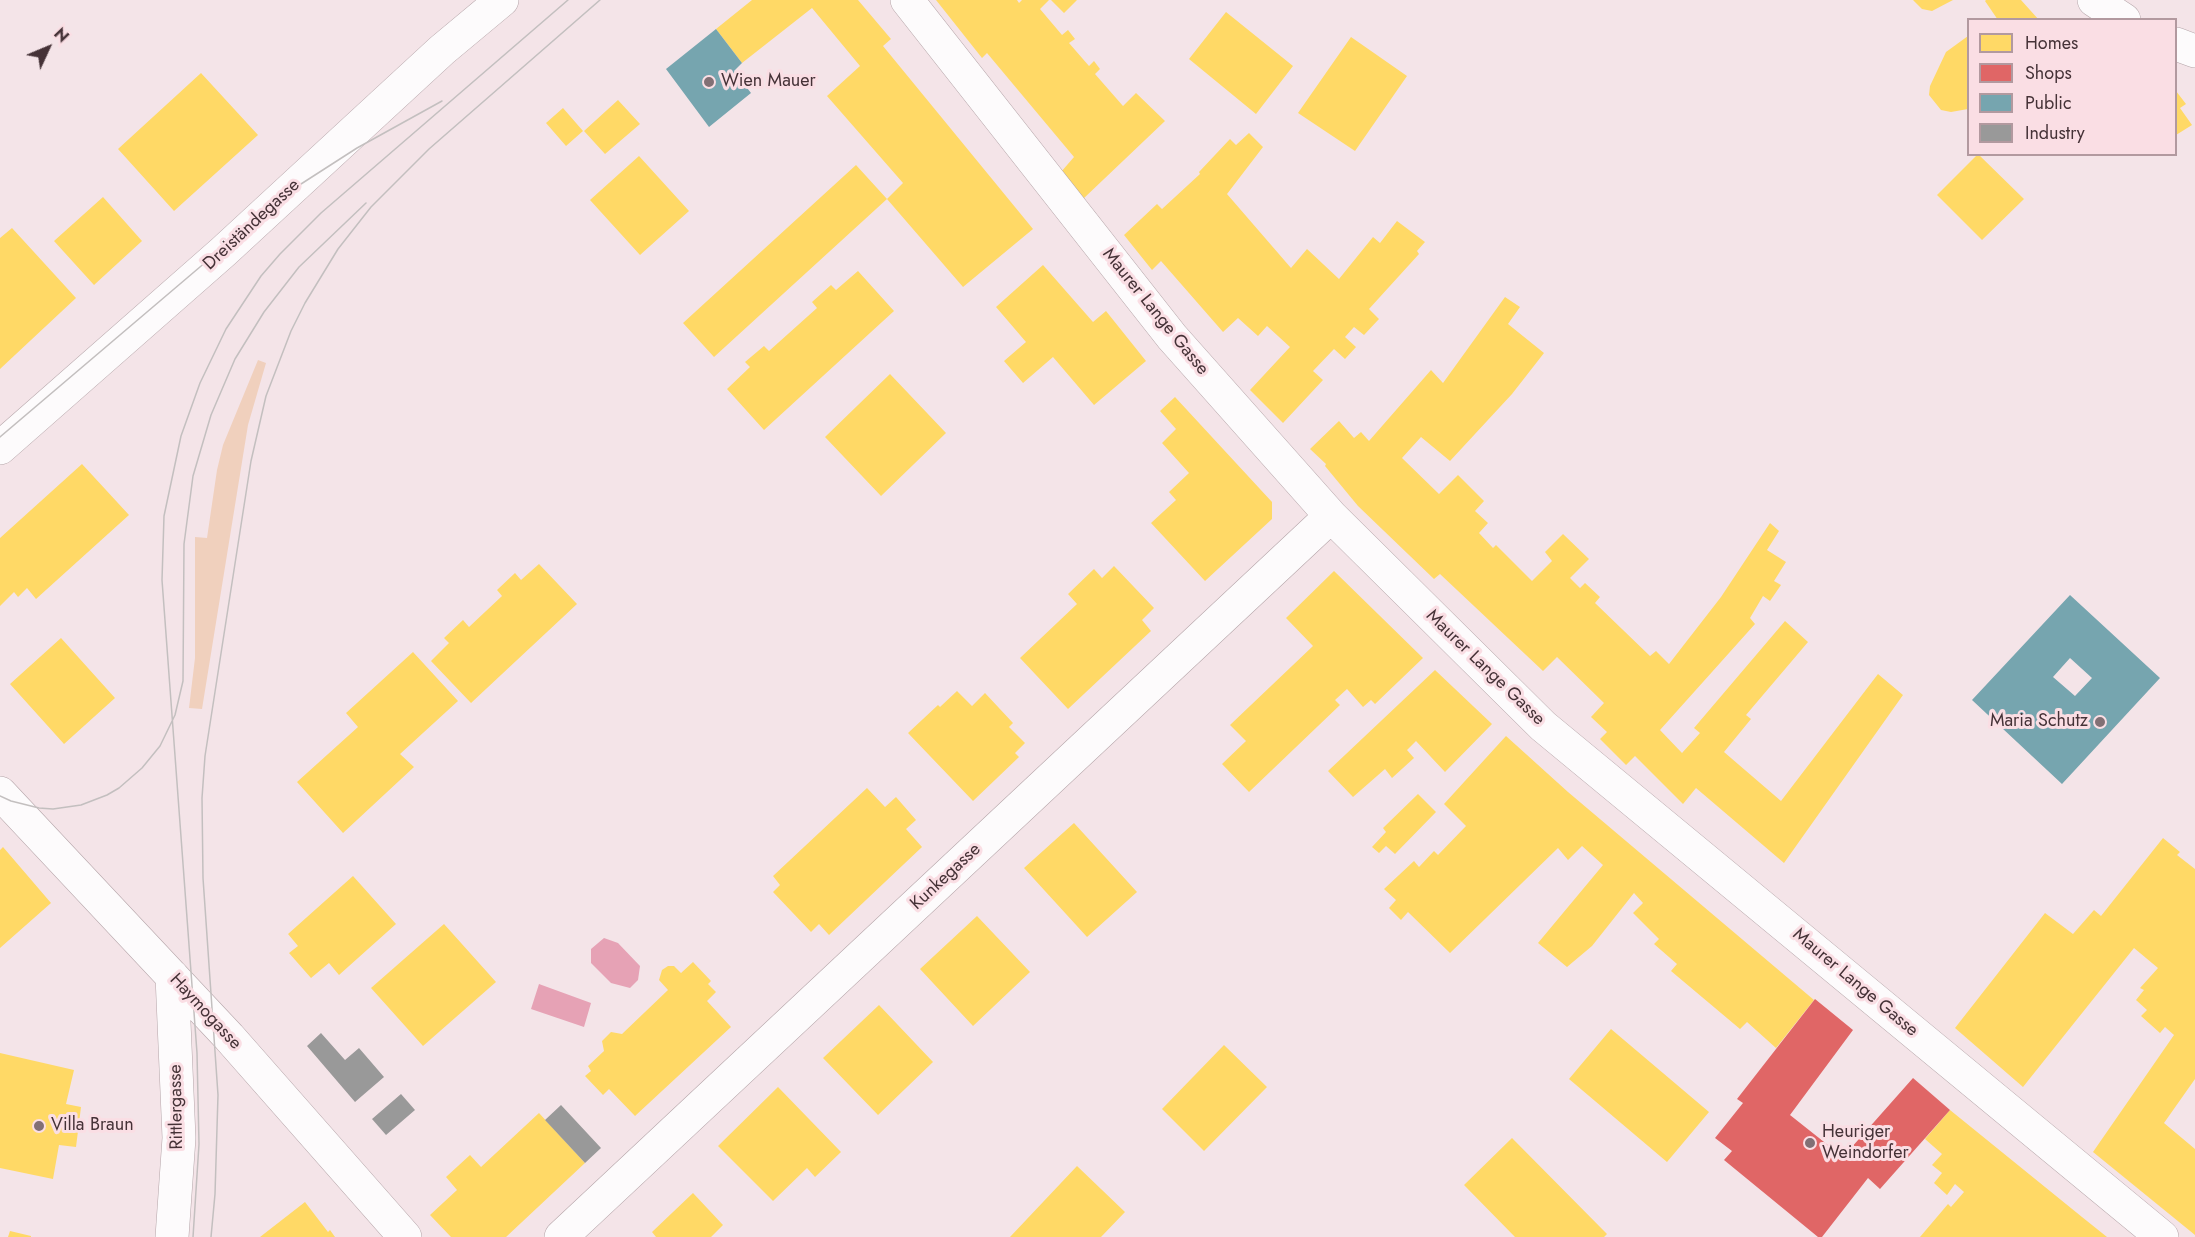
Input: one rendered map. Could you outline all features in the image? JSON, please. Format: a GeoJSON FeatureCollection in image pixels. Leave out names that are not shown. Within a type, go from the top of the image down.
{"type":"FeatureCollection","features":[{"type":"Feature","properties":{"kind":"street","name":"Dreiständegasse"},"geometry":{"type":"LineString","coordinates":[[0,448],[223,252],[442,50],[502,0]]}},
{"type":"Feature","properties":{"kind":"street","name":"Maurer Lange Gasse"},"geometry":{"type":"LineString","coordinates":[[907,0],[1172,337],[1330,516],[1543,726],[2162,1237]]}},
{"type":"Feature","properties":{"kind":"street"},"geometry":{"type":"LineString","coordinates":[[2094,0],[2121,18]]}},
{"type":"Feature","properties":{"kind":"street"},"geometry":{"type":"LineString","coordinates":[[2177,45],[2195,51]]}},
{"type":"Feature","properties":{"kind":"street","name":"Kunkegasse"},"geometry":{"type":"LineString","coordinates":[[561,1237],[1330,516]]}},
{"type":"Feature","properties":{"kind":"street","name":"Haymogasse"},"geometry":{"type":"LineString","coordinates":[[0,793],[229,1037],[405,1237]]}},
{"type":"Feature","properties":{"kind":"street","name":"Rittlergasse"},"geometry":{"type":"LineString","coordinates":[[172,976],[179,1138],[172,1237]]}},
{"type":"Feature","properties":{"kind":"shaded area"},"geometry":{"type":"Polygon","coordinates":[[[258,360],[266,363],[248,425],[202,709],[189,708],[195,658],[195,537],[207,538],[223,445],[258,360]]]}},
{"type":"Feature","properties":{"kind":"shaded area"},"geometry":{"type":"Polygon","coordinates":[[[604,938],[618,943],[640,966],[638,980],[630,988],[611,983],[591,963],[591,949],[604,938]]]}},
{"type":"Feature","properties":{"kind":"shaded area"},"geometry":{"type":"Polygon","coordinates":[[[539,984],[591,1003],[584,1027],[531,1009],[539,984]]]}},
{"type":"Feature","properties":{"kind":"building: Homes"},"geometry":{"type":"Polygon","coordinates":[[[752,0],[858,0],[891,39],[883,46],[1033,229],[963,287],[887,199],[903,183],[827,96],[860,66],[812,8],[742,63],[716,29],[752,0]]]}},
{"type":"Feature","properties":{"kind":"building: Homes"},"geometry":{"type":"Polygon","coordinates":[[[936,0],[1017,0],[1019,3],[1022,0],[1049,0],[1040,9],[1062,35],[1068,30],[1075,39],[1069,43],[1089,66],[1094,61],[1100,69],[1095,74],[1123,106],[1136,93],[1165,121],[1083,199],[1061,172],[1074,157],[987,53],[982,58],[936,0]]]}},
{"type":"Feature","properties":{"kind":"building: Homes"},"geometry":{"type":"Polygon","coordinates":[[[1051,0],[1077,0],[1064,13],[1051,0]]]}},
{"type":"Feature","properties":{"kind":"building: Homes"},"geometry":{"type":"Polygon","coordinates":[[[1913,0],[1953,0],[1932,11],[1922,9],[1913,0]]]}},
{"type":"Feature","properties":{"kind":"building: Homes"},"geometry":{"type":"Polygon","coordinates":[[[2021,0],[2037,18],[1997,18],[1985,1],[2021,0]]]}},
{"type":"Feature","properties":{"kind":"building: Homes"},"geometry":{"type":"Polygon","coordinates":[[[1226,12],[1293,66],[1256,114],[1189,59],[1226,12]]]}},
{"type":"Feature","properties":{"kind":"building: Homes"},"geometry":{"type":"Polygon","coordinates":[[[1351,37],[1407,76],[1355,151],[1298,113],[1351,37]]]}},
{"type":"Feature","properties":{"kind":"building: Homes"},"geometry":{"type":"Polygon","coordinates":[[[1967,37],[1967,109],[1951,112],[1941,110],[1929,95],[1930,86],[1946,52],[1967,37]]]}},
{"type":"Feature","properties":{"kind":"building: Homes"},"geometry":{"type":"Polygon","coordinates":[[[201,73],[258,135],[174,211],[118,149],[201,73]]]}},
{"type":"Feature","properties":{"kind":"building: Homes"},"geometry":{"type":"Polygon","coordinates":[[[2177,92],[2186,104],[2180,108],[2192,125],[2177,134],[2177,92]]]}},
{"type":"Feature","properties":{"kind":"building: Homes"},"geometry":{"type":"Polygon","coordinates":[[[618,100],[640,124],[605,154],[584,131],[618,100]]]}},
{"type":"Feature","properties":{"kind":"building: Homes"},"geometry":{"type":"Polygon","coordinates":[[[563,108],[583,131],[566,146],[546,123],[563,108]]]}},
{"type":"Feature","properties":{"kind":"building: Homes"},"geometry":{"type":"Polygon","coordinates":[[[1249,133],[1263,147],[1227,194],[1291,268],[1307,249],[1339,279],[1373,237],[1380,243],[1397,221],[1425,242],[1417,251],[1419,254],[1369,309],[1379,319],[1364,335],[1354,327],[1345,337],[1356,347],[1345,359],[1334,349],[1313,371],[1323,380],[1283,423],[1250,390],[1290,347],[1267,326],[1258,336],[1238,318],[1223,332],[1161,261],[1152,270],[1124,235],[1157,204],[1162,209],[1200,174],[1199,172],[1230,139],[1236,145],[1249,133]]]}},
{"type":"Feature","properties":{"kind":"building: Homes"},"geometry":{"type":"Polygon","coordinates":[[[639,156],[689,211],[640,255],[590,200],[639,156]]]}},
{"type":"Feature","properties":{"kind":"building: Homes"},"geometry":{"type":"Polygon","coordinates":[[[1976,156],[1980,156],[2024,199],[1982,240],[1937,195],[1976,156]]]}},
{"type":"Feature","properties":{"kind":"building: Homes"},"geometry":{"type":"Polygon","coordinates":[[[856,165],[887,199],[714,357],[683,323],[856,165]]]}},
{"type":"Feature","properties":{"kind":"building: Homes"},"geometry":{"type":"Polygon","coordinates":[[[103,197],[142,241],[94,285],[54,241],[103,197]]]}},
{"type":"Feature","properties":{"kind":"building: Homes"},"geometry":{"type":"Polygon","coordinates":[[[12,228],[76,298],[0,369],[0,238],[12,228]]]}},
{"type":"Feature","properties":{"kind":"building: Homes"},"geometry":{"type":"Polygon","coordinates":[[[1043,265],[1093,322],[1106,311],[1146,361],[1094,405],[1053,357],[1023,383],[1004,361],[1026,342],[996,307],[1043,265]]]}},
{"type":"Feature","properties":{"kind":"building: Homes"},"geometry":{"type":"Polygon","coordinates":[[[858,271],[894,311],[764,430],[727,389],[750,367],[745,362],[764,346],[769,351],[817,308],[812,302],[831,285],[836,290],[858,271]]]}},
{"type":"Feature","properties":{"kind":"building: Homes"},"geometry":{"type":"Polygon","coordinates":[[[1505,297],[1520,307],[1508,324],[1544,353],[1512,394],[1450,461],[1421,437],[1402,458],[1439,494],[1458,475],[1484,501],[1475,511],[1488,523],[1479,533],[1493,548],[1496,545],[1532,581],[1552,561],[1545,552],[1563,534],[1589,559],[1570,578],[1580,588],[1585,583],[1600,597],[1595,603],[1650,656],[1656,651],[1669,664],[1721,597],[1770,523],[1779,531],[1767,550],[1786,562],[1774,581],[1781,585],[1770,601],[1763,596],[1750,618],[1755,624],[1660,730],[1682,753],[1700,733],[1694,728],[1785,621],[1808,642],[1746,715],[1751,719],[1724,752],[1781,801],[1878,674],[1903,695],[1784,863],[1696,788],[1683,804],[1635,756],[1626,765],[1600,739],[1607,732],[1591,717],[1604,703],[1557,657],[1543,671],[1440,574],[1434,579],[1358,506],[1325,466],[1326,464],[1310,449],[1339,421],[1354,438],[1361,432],[1369,441],[1431,370],[1443,383],[1505,297]]]}},
{"type":"Feature","properties":{"kind":"building: Homes"},"geometry":{"type":"Polygon","coordinates":[[[890,374],[946,433],[881,496],[825,437],[890,374]]]}},
{"type":"Feature","properties":{"kind":"building: Homes"},"geometry":{"type":"Polygon","coordinates":[[[1175,397],[1272,502],[1272,519],[1205,581],[1151,523],[1176,500],[1169,492],[1189,473],[1162,443],[1176,429],[1160,411],[1175,397]]]}},
{"type":"Feature","properties":{"kind":"building: Homes"},"geometry":{"type":"Polygon","coordinates":[[[82,464],[129,515],[36,599],[27,588],[18,597],[14,592],[0,606],[0,538],[82,464]]]}},
{"type":"Feature","properties":{"kind":"building: Homes"},"geometry":{"type":"Polygon","coordinates":[[[539,564],[577,604],[471,703],[431,661],[449,643],[444,638],[463,620],[469,627],[502,596],[497,590],[515,573],[521,580],[539,564]]]}},
{"type":"Feature","properties":{"kind":"building: Homes"},"geometry":{"type":"Polygon","coordinates":[[[1114,566],[1154,608],[1142,620],[1151,631],[1068,709],[1020,658],[1077,604],[1068,594],[1094,569],[1102,578],[1114,566]]]}},
{"type":"Feature","properties":{"kind":"building: Homes"},"geometry":{"type":"Polygon","coordinates":[[[1334,571],[1423,658],[1375,704],[1371,700],[1363,707],[1347,689],[1335,700],[1340,705],[1249,792],[1222,764],[1246,741],[1230,725],[1313,646],[1286,618],[1334,571]]]}},
{"type":"Feature","properties":{"kind":"building: Homes"},"geometry":{"type":"Polygon","coordinates":[[[61,638],[115,698],[64,744],[10,684],[61,638]]]}},
{"type":"Feature","properties":{"kind":"building: Homes"},"geometry":{"type":"Polygon","coordinates":[[[413,652],[458,701],[400,754],[414,767],[343,833],[297,782],[358,727],[346,713],[413,652]]]}},
{"type":"Feature","properties":{"kind":"building: Homes"},"geometry":{"type":"Polygon","coordinates":[[[1435,670],[1492,724],[1445,772],[1416,741],[1407,750],[1414,758],[1392,778],[1385,769],[1353,797],[1328,771],[1435,670]]]}},
{"type":"Feature","properties":{"kind":"building: Homes"},"geometry":{"type":"Polygon","coordinates":[[[957,691],[972,706],[985,693],[1013,723],[1009,727],[1025,743],[1015,753],[1019,757],[973,801],[908,733],[957,691]]]}},
{"type":"Feature","properties":{"kind":"building: Homes"},"geometry":{"type":"Polygon","coordinates":[[[1506,736],[1568,792],[1814,1000],[1776,1048],[1747,1022],[1740,1029],[1671,971],[1677,964],[1654,944],[1659,939],[1633,913],[1643,903],[1634,893],[1592,946],[1567,967],[1538,943],[1603,865],[1582,846],[1568,860],[1558,848],[1450,953],[1408,912],[1401,920],[1389,908],[1396,900],[1384,889],[1414,861],[1419,867],[1434,851],[1438,855],[1466,826],[1444,804],[1506,736]]]}},
{"type":"Feature","properties":{"kind":"building: Homes"},"geometry":{"type":"Polygon","coordinates":[[[867,788],[885,807],[896,797],[916,820],[906,829],[922,847],[829,935],[819,924],[811,932],[773,892],[780,885],[773,876],[867,788]]]}},
{"type":"Feature","properties":{"kind":"building: Homes"},"geometry":{"type":"Polygon","coordinates":[[[1418,794],[1436,812],[1395,854],[1386,846],[1379,853],[1372,847],[1386,832],[1383,828],[1418,794]]]}},
{"type":"Feature","properties":{"kind":"building: Homes"},"geometry":{"type":"Polygon","coordinates":[[[1074,823],[1137,892],[1087,937],[1024,868],[1074,823]]]}},
{"type":"Feature","properties":{"kind":"building: Homes"},"geometry":{"type":"Polygon","coordinates":[[[2163,838],[2180,852],[2177,855],[2195,869],[2195,1079],[2164,1123],[2195,1149],[2195,1235],[2093,1152],[2174,1035],[2165,1027],[2160,1033],[2141,1016],[2147,1010],[2136,1000],[2144,990],[2140,988],[2158,968],[2134,948],[2023,1087],[1955,1028],[2045,913],[2073,934],[2094,910],[2101,916],[2163,838]]]}},
{"type":"Feature","properties":{"kind":"building: Homes"},"geometry":{"type":"Polygon","coordinates":[[[3,847],[51,903],[0,948],[0,850],[3,847]]]}},
{"type":"Feature","properties":{"kind":"building: Homes"},"geometry":{"type":"Polygon","coordinates":[[[353,876],[396,924],[339,975],[329,963],[311,978],[289,953],[298,946],[288,934],[353,876]]]}},
{"type":"Feature","properties":{"kind":"building: Homes"},"geometry":{"type":"Polygon","coordinates":[[[977,916],[1030,972],[973,1026],[920,969],[977,916]]]}},
{"type":"Feature","properties":{"kind":"building: Homes"},"geometry":{"type":"Polygon","coordinates":[[[444,924],[496,982],[423,1046],[371,988],[444,924]]]}},
{"type":"Feature","properties":{"kind":"building: Homes"},"geometry":{"type":"Polygon","coordinates":[[[693,962],[711,981],[708,984],[716,992],[707,1001],[731,1027],[635,1116],[609,1089],[603,1095],[585,1076],[591,1071],[588,1066],[604,1051],[602,1041],[611,1032],[622,1034],[668,990],[659,980],[662,970],[668,966],[674,966],[681,973],[693,962]]]}},
{"type":"Feature","properties":{"kind":"building: Homes"},"geometry":{"type":"Polygon","coordinates":[[[879,1005],[933,1062],[878,1115],[823,1058],[879,1005]]]}},
{"type":"Feature","properties":{"kind":"building: Homes"},"geometry":{"type":"Polygon","coordinates":[[[1611,1029],[1709,1112],[1667,1162],[1569,1079],[1611,1029]]]}},
{"type":"Feature","properties":{"kind":"building: Homes"},"geometry":{"type":"Polygon","coordinates":[[[1224,1045],[1267,1087],[1204,1151],[1162,1109],[1224,1045]]]}},
{"type":"Feature","properties":{"kind":"building: Homes","name":"Villa Braun"},"geometry":{"type":"Polygon","coordinates":[[[0,1053],[74,1070],[66,1104],[81,1107],[76,1147],[59,1145],[53,1179],[0,1168],[0,1053]]]}},
{"type":"Feature","properties":{"kind":"building: Homes"},"geometry":{"type":"Polygon","coordinates":[[[778,1087],[841,1152],[815,1177],[807,1168],[773,1201],[718,1146],[778,1087]]]}},
{"type":"Feature","properties":{"kind":"building: Homes"},"geometry":{"type":"Polygon","coordinates":[[[1950,1110],[2107,1237],[1920,1237],[1948,1204],[1951,1207],[1964,1192],[1955,1184],[1947,1195],[1934,1183],[1942,1173],[1932,1165],[1942,1154],[1925,1139],[1950,1110]]]}},
{"type":"Feature","properties":{"kind":"building: Homes"},"geometry":{"type":"Polygon","coordinates":[[[539,1113],[585,1163],[506,1237],[451,1237],[430,1215],[457,1190],[446,1177],[470,1155],[481,1167],[539,1113]]]}},
{"type":"Feature","properties":{"kind":"building: Homes"},"geometry":{"type":"Polygon","coordinates":[[[1512,1138],[1607,1234],[1604,1237],[1515,1237],[1464,1185],[1512,1138]]]}},
{"type":"Feature","properties":{"kind":"building: Homes"},"geometry":{"type":"Polygon","coordinates":[[[1077,1166],[1125,1212],[1101,1237],[1010,1237],[1077,1166]]]}},
{"type":"Feature","properties":{"kind":"building: Homes"},"geometry":{"type":"Polygon","coordinates":[[[693,1193],[723,1225],[711,1237],[656,1237],[652,1232],[693,1193]]]}},
{"type":"Feature","properties":{"kind":"building: Homes"},"geometry":{"type":"Polygon","coordinates":[[[305,1202],[328,1232],[330,1230],[335,1237],[260,1237],[305,1202]]]}},
{"type":"Feature","properties":{"kind":"building: Homes"},"geometry":{"type":"Polygon","coordinates":[[[10,1231],[31,1236],[31,1237],[8,1237],[10,1231]]]}},
{"type":"Feature","properties":{"kind":"building: Shops"},"geometry":{"type":"Polygon","coordinates":[[[1815,999],[1853,1030],[1790,1115],[1843,1157],[1913,1078],[1950,1110],[1880,1189],[1868,1178],[1822,1237],[1818,1237],[1724,1160],[1732,1151],[1715,1138],[1743,1103],[1737,1099],[1815,999]]]}},
{"type":"Feature","properties":{"kind":"building: Public","name":"Wien Mauer"},"geometry":{"type":"Polygon","coordinates":[[[716,29],[742,63],[734,71],[751,93],[709,127],[666,69],[716,29]]]}},
{"type":"Feature","properties":{"kind":"building: Public"},"geometry":{"type":"Polygon","coordinates":[[[2070,595],[2160,678],[2062,784],[1972,700],[2070,595]],[[2070,658],[2053,677],[2075,696],[2092,678],[2070,658]]]}},
{"type":"Feature","properties":{"kind":"building: Industry"},"geometry":{"type":"Polygon","coordinates":[[[321,1033],[345,1060],[359,1048],[384,1077],[355,1102],[307,1046],[321,1033]]]}},
{"type":"Feature","properties":{"kind":"building: Industry"},"geometry":{"type":"Polygon","coordinates":[[[401,1094],[415,1110],[386,1135],[372,1119],[401,1094]]]}},
{"type":"Feature","properties":{"kind":"building: Industry"},"geometry":{"type":"Polygon","coordinates":[[[561,1105],[601,1148],[585,1163],[545,1120],[561,1105]]]}},
{"type":"Feature","properties":{"kind":"tram line"},"geometry":{"type":"LineString","coordinates":[[193,1237],[199,1144],[197,1053],[162,580],[164,516],[181,436],[200,383],[226,329],[261,276],[280,254],[321,213],[568,0]]}},
{"type":"Feature","properties":{"kind":"tram line"},"geometry":{"type":"LineString","coordinates":[[211,1237],[215,1194],[218,1095],[203,878],[202,798],[205,756],[251,461],[266,396],[291,331],[305,303],[338,249],[371,207],[429,149],[600,0]]}},
{"type":"Feature","properties":{"kind":"tram line"},"geometry":{"type":"LineString","coordinates":[[0,437],[287,193],[357,148],[442,101]]}},
{"type":"Feature","properties":{"kind":"tram line"},"geometry":{"type":"LineString","coordinates":[[0,796],[39,808],[53,809],[81,805],[119,788],[142,768],[160,746],[175,715],[183,681],[184,544],[193,476],[211,415],[235,359],[264,312],[299,267],[366,203]]}},
{"type":"Feature","properties":{"kind":"place","name":"Wien Mauer"},"geometry":{"type":"Point","coordinates":[709,82]}},
{"type":"Feature","properties":{"kind":"place","name":"Maria Schutz"},"geometry":{"type":"Point","coordinates":[2100,722]}},
{"type":"Feature","properties":{"kind":"place","name":"Villa Braun"},"geometry":{"type":"Point","coordinates":[39,1126]}},
{"type":"Feature","properties":{"kind":"place","name":"Heuriger Weindorfer"},"geometry":{"type":"Point","coordinates":[1810,1143]}}]}
